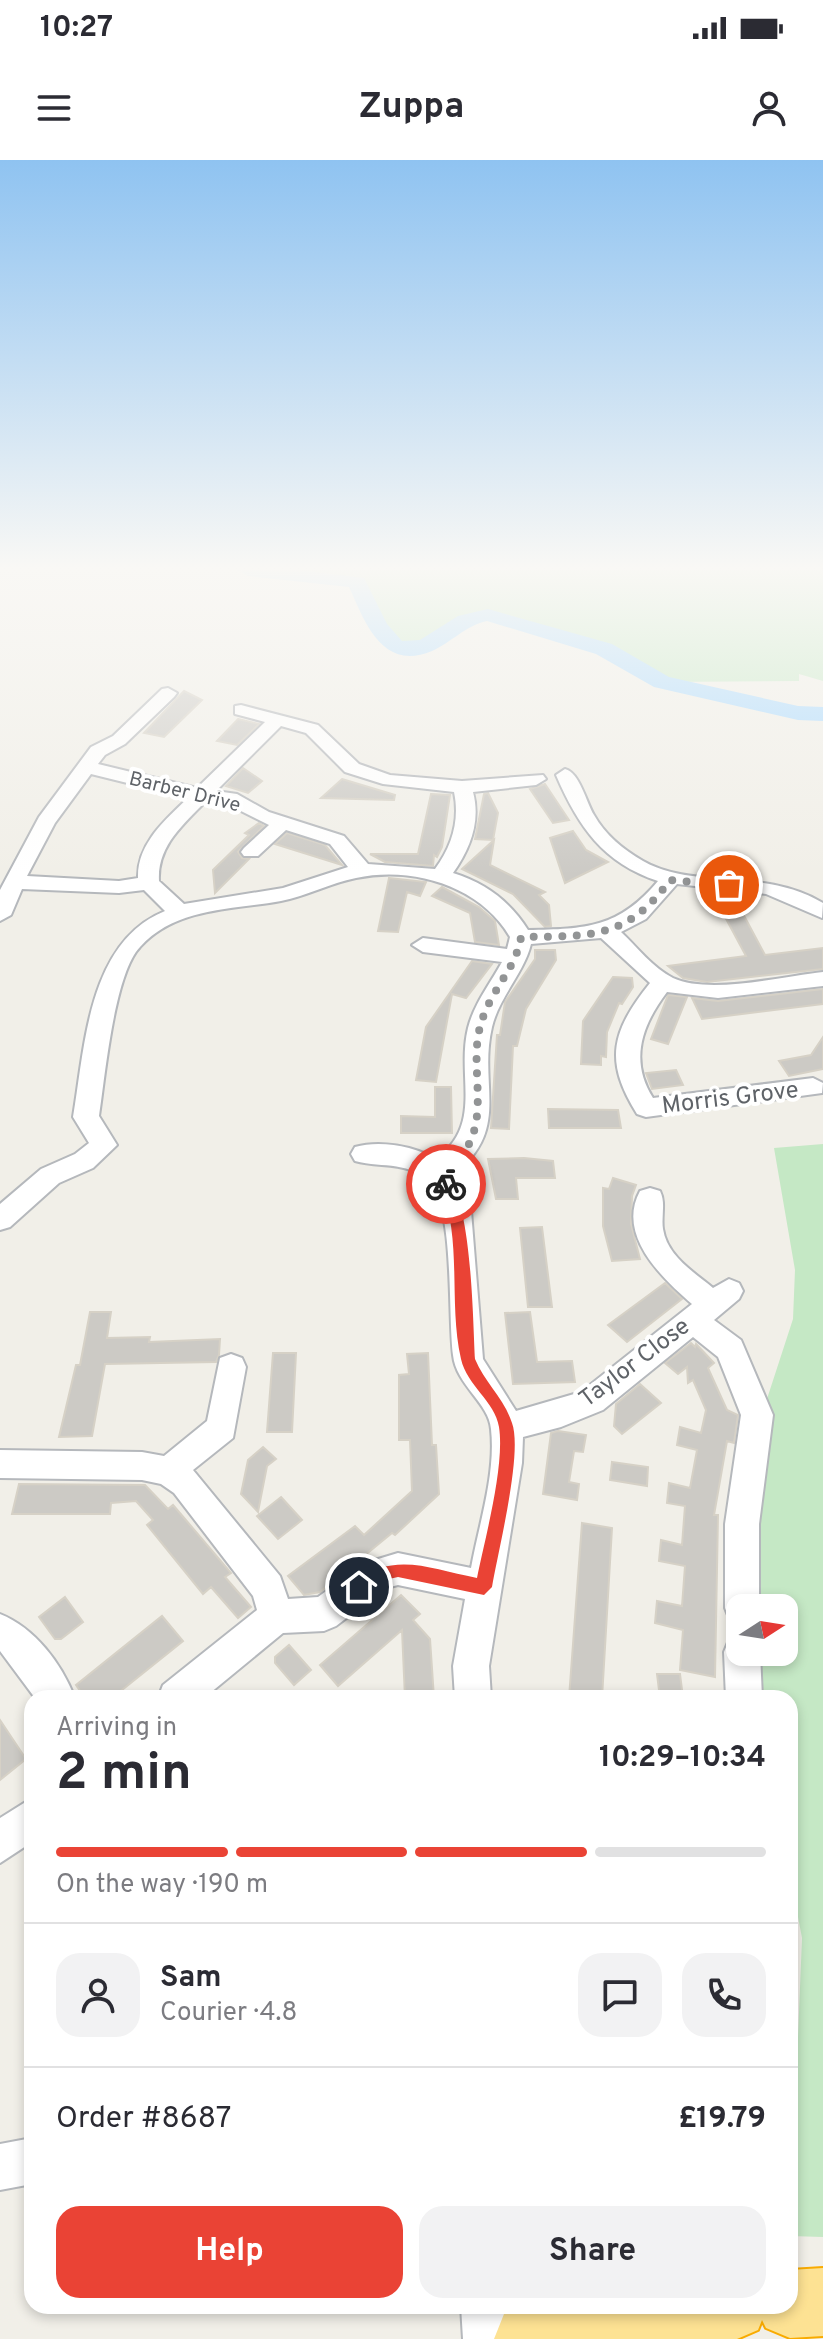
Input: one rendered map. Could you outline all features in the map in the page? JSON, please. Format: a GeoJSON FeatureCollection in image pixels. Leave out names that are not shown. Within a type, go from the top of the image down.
{"type":"FeatureCollection","features":[{"type":"Feature","properties":{"kind":"highway"},"geometry":{"type":"LineString","coordinates":[[798,2304],[823,2302]]}},
{"type":"Feature","properties":{"kind":"highway"},"geometry":{"type":"LineString","coordinates":[[529,2339],[597,2315]]}},
{"type":"Feature","properties":{"kind":"street","name":"Barber Drive"},"geometry":{"type":"LineString","coordinates":[[0,915],[48,820],[85,767],[98,751],[119,740],[168,693]]}},
{"type":"Feature","properties":{"kind":"street"},"geometry":{"type":"LineString","coordinates":[[241,710],[312,729],[352,768],[389,778],[462,787],[536,779]]}},
{"type":"Feature","properties":{"kind":"street"},"geometry":{"type":"LineString","coordinates":[[177,910],[149,883],[148,865],[163,833],[279,718]]}},
{"type":"Feature","properties":{"kind":"street","name":"Barber Drive"},"geometry":{"type":"LineString","coordinates":[[85,767],[200,795],[230,798],[282,823],[337,840],[362,870]]}},
{"type":"Feature","properties":{"kind":"street"},"geometry":{"type":"LineString","coordinates":[[565,775],[591,828],[615,853],[670,880],[758,887],[794,896],[822,912]]}},
{"type":"Feature","properties":{"kind":"street"},"geometry":{"type":"LineString","coordinates":[[440,876],[460,852],[467,802],[462,787]]}},
{"type":"Feature","properties":{"kind":"street","name":"Barber Drive"},"geometry":{"type":"LineString","coordinates":[[253,853],[282,823]]}},
{"type":"Feature","properties":{"kind":"street"},"geometry":{"type":"LineString","coordinates":[[0,1220],[50,1176],[84,1161],[104,1145],[86,1117],[115,971],[129,944],[177,910],[286,893],[362,870],[404,870],[440,876],[486,896],[505,910],[519,947]]}},
{"type":"Feature","properties":{"kind":"street"},"geometry":{"type":"LineString","coordinates":[[423,943],[519,947],[608,932],[650,908],[670,880]]}},
{"type":"Feature","properties":{"kind":"street"},"geometry":{"type":"LineString","coordinates":[[14,882],[119,887],[149,883]]}},
{"type":"Feature","properties":{"kind":"street"},"geometry":{"type":"LineString","coordinates":[[608,932],[663,982],[697,990],[823,979]]}},
{"type":"Feature","properties":{"kind":"street"},"geometry":{"type":"LineString","coordinates":[[437,1173],[468,1147],[476,1124],[479,1029],[491,993],[519,947]]}},
{"type":"Feature","properties":{"kind":"street","name":"Morris Grove"},"geometry":{"type":"LineString","coordinates":[[663,982],[638,1012],[628,1040],[628,1084],[646,1108],[813,1087]]}},
{"type":"Feature","properties":{"kind":"street"},"geometry":{"type":"LineString","coordinates":[[364,1154],[414,1158],[437,1173],[451,1191],[457,1211],[468,1359],[477,1381],[497,1404],[507,1427],[506,1463],[471,1666],[472,1690]]}},
{"type":"Feature","properties":{"kind":"street","name":"Taylor Close"},"geometry":{"type":"LineString","coordinates":[[507,1427],[561,1414],[592,1401],[711,1305],[665,1264],[649,1231],[650,1198]]}},
{"type":"Feature","properties":{"kind":"street"},"geometry":{"type":"LineString","coordinates":[[711,1305],[757,1415],[742,1524],[742,1594]]}},
{"type":"Feature","properties":{"kind":"street"},"geometry":{"type":"LineString","coordinates":[[169,1471],[222,1428],[231,1367]]}},
{"type":"Feature","properties":{"kind":"street"},"geometry":{"type":"LineString","coordinates":[[0,1464],[142,1466],[169,1471],[185,1483],[268,1588],[276,1616]]}},
{"type":"Feature","properties":{"kind":"street"},"geometry":{"type":"LineString","coordinates":[[186,1690],[276,1616],[324,1614],[377,1574],[398,1569],[484,1587]]}},
{"type":"Feature","properties":{"kind":"street"},"geometry":{"type":"LineString","coordinates":[[0,1631],[7,1632],[51,1690]]}},
{"type":"Feature","properties":{"kind":"street"},"geometry":{"type":"LineString","coordinates":[[743,1666],[744,1690]]}},
{"type":"Feature","properties":{"kind":"street"},"geometry":{"type":"LineString","coordinates":[[0,1843],[24,1824]]}},
{"type":"Feature","properties":{"kind":"street"},"geometry":{"type":"LineString","coordinates":[[0,2167],[24,2162]]}},
{"type":"Feature","properties":{"kind":"street"},"geometry":{"type":"LineString","coordinates":[[485,2314],[487,2339]]}},
{"type":"Feature","properties":{"kind":"street"},"geometry":{"type":"LineString","coordinates":[[519,2314],[521,2339]]}},
{"type":"Feature","properties":{"kind":"green space"},"geometry":{"type":"Polygon","coordinates":[[[644,672],[823,672],[823,681],[799,674],[799,681],[662,682],[644,672]]]}},
{"type":"Feature","properties":{"kind":"green space"},"geometry":{"type":"Polygon","coordinates":[[[823,1144],[823,2237],[798,2236],[798,2037],[802,1938],[798,1917],[798,1690],[757,1690],[755,1666],[798,1666],[798,1594],[754,1594],[765,1405],[793,1319],[795,1270],[774,1148],[823,1144]]]}},
{"type":"Feature","properties":{"kind":"building"},"geometry":{"type":"Polygon","coordinates":[[[184,691],[202,700],[164,737],[144,733],[184,691]]]}},
{"type":"Feature","properties":{"kind":"building"},"geometry":{"type":"Polygon","coordinates":[[[238,719],[259,724],[237,745],[217,741],[238,719]]]}},
{"type":"Feature","properties":{"kind":"building"},"geometry":{"type":"Polygon","coordinates":[[[243,768],[262,781],[248,793],[226,786],[243,768]]]}},
{"type":"Feature","properties":{"kind":"building"},"geometry":{"type":"Polygon","coordinates":[[[342,779],[395,795],[394,800],[321,798],[342,779]]]}},
{"type":"Feature","properties":{"kind":"building"},"geometry":{"type":"Polygon","coordinates":[[[545,784],[569,820],[553,823],[530,789],[545,784]]]}},
{"type":"Feature","properties":{"kind":"building"},"geometry":{"type":"Polygon","coordinates":[[[488,793],[498,813],[493,840],[475,839],[484,794],[488,793]]]}},
{"type":"Feature","properties":{"kind":"building"},"geometry":{"type":"Polygon","coordinates":[[[431,794],[450,795],[442,847],[437,857],[434,855],[433,866],[385,862],[370,854],[418,854],[431,794]]]}},
{"type":"Feature","properties":{"kind":"building"},"geometry":{"type":"Polygon","coordinates":[[[259,823],[264,826],[238,852],[242,858],[249,859],[215,893],[213,870],[249,835],[245,833],[259,823]]]}},
{"type":"Feature","properties":{"kind":"building"},"geometry":{"type":"Polygon","coordinates":[[[573,831],[586,850],[608,862],[565,883],[550,838],[573,831]]]}},
{"type":"Feature","properties":{"kind":"building"},"geometry":{"type":"Polygon","coordinates":[[[287,833],[325,845],[342,865],[275,844],[287,833]]]}},
{"type":"Feature","properties":{"kind":"building"},"geometry":{"type":"Polygon","coordinates":[[[494,840],[490,865],[545,892],[539,895],[549,905],[551,926],[545,927],[513,894],[462,869],[494,840]]]}},
{"type":"Feature","properties":{"kind":"building"},"geometry":{"type":"Polygon","coordinates":[[[389,878],[426,882],[420,896],[407,892],[398,932],[378,931],[389,878]]]}},
{"type":"Feature","properties":{"kind":"building"},"geometry":{"type":"Polygon","coordinates":[[[442,887],[479,907],[495,921],[499,945],[475,942],[470,913],[432,896],[442,887]]]}},
{"type":"Feature","properties":{"kind":"building"},"geometry":{"type":"Polygon","coordinates":[[[733,895],[765,955],[823,948],[823,969],[707,982],[683,978],[668,966],[746,956],[717,902],[733,895]]]}},
{"type":"Feature","properties":{"kind":"building"},"geometry":{"type":"Polygon","coordinates":[[[535,950],[555,950],[556,960],[526,1009],[517,1046],[513,1046],[509,1129],[491,1128],[497,1035],[500,1035],[505,1002],[535,959],[535,950]]]}},
{"type":"Feature","properties":{"kind":"building"},"geometry":{"type":"Polygon","coordinates":[[[472,961],[492,964],[466,998],[452,994],[436,1082],[416,1080],[426,1027],[472,961]]]}},
{"type":"Feature","properties":{"kind":"building"},"geometry":{"type":"Polygon","coordinates":[[[613,977],[632,978],[633,987],[622,1004],[619,1003],[607,1032],[606,1057],[601,1056],[601,1065],[581,1064],[583,1021],[613,977]]]}},
{"type":"Feature","properties":{"kind":"building"},"geometry":{"type":"Polygon","coordinates":[[[823,989],[823,1004],[702,1019],[692,998],[718,1001],[823,989]]]}},
{"type":"Feature","properties":{"kind":"building"},"geometry":{"type":"Polygon","coordinates":[[[668,995],[687,997],[668,1044],[651,1039],[668,995]]]}},
{"type":"Feature","properties":{"kind":"building"},"geometry":{"type":"Polygon","coordinates":[[[823,1037],[823,1069],[789,1076],[779,1061],[811,1055],[823,1037]]]}},
{"type":"Feature","properties":{"kind":"building"},"geometry":{"type":"Polygon","coordinates":[[[676,1070],[683,1085],[652,1089],[646,1073],[676,1070]]]}},
{"type":"Feature","properties":{"kind":"building"},"geometry":{"type":"Polygon","coordinates":[[[435,1087],[451,1087],[452,1133],[401,1133],[401,1116],[435,1117],[435,1087]]]}},
{"type":"Feature","properties":{"kind":"building"},"geometry":{"type":"Polygon","coordinates":[[[548,1109],[618,1110],[621,1128],[549,1128],[548,1109]]]}},
{"type":"Feature","properties":{"kind":"building"},"geometry":{"type":"Polygon","coordinates":[[[488,1159],[553,1161],[555,1178],[516,1178],[518,1199],[496,1199],[488,1159]]]}},
{"type":"Feature","properties":{"kind":"building"},"geometry":{"type":"Polygon","coordinates":[[[613,1178],[636,1185],[632,1196],[631,1224],[640,1259],[612,1261],[603,1226],[603,1188],[609,1189],[613,1178]]]}},
{"type":"Feature","properties":{"kind":"building"},"geometry":{"type":"Polygon","coordinates":[[[542,1227],[552,1307],[528,1307],[520,1228],[542,1227]]]}},
{"type":"Feature","properties":{"kind":"building"},"geometry":{"type":"Polygon","coordinates":[[[665,1283],[682,1299],[627,1342],[608,1325],[665,1283]]]}},
{"type":"Feature","properties":{"kind":"building"},"geometry":{"type":"Polygon","coordinates":[[[90,1312],[111,1312],[107,1338],[150,1337],[149,1342],[220,1339],[219,1355],[216,1362],[105,1364],[92,1436],[59,1437],[76,1365],[80,1365],[90,1312]]]}},
{"type":"Feature","properties":{"kind":"building"},"geometry":{"type":"Polygon","coordinates":[[[530,1312],[537,1362],[572,1361],[575,1382],[513,1384],[505,1313],[530,1312]]]}},
{"type":"Feature","properties":{"kind":"building"},"geometry":{"type":"Polygon","coordinates":[[[691,1343],[695,1347],[696,1344],[714,1363],[708,1368],[727,1410],[738,1415],[734,1443],[727,1441],[714,1515],[718,1515],[715,1677],[680,1670],[683,1630],[655,1623],[657,1601],[682,1606],[685,1566],[659,1561],[661,1540],[682,1545],[685,1506],[667,1503],[669,1483],[690,1488],[697,1450],[677,1445],[680,1427],[701,1433],[706,1410],[693,1380],[688,1383],[687,1367],[678,1374],[665,1363],[691,1343]]]}},
{"type":"Feature","properties":{"kind":"building"},"geometry":{"type":"Polygon","coordinates":[[[273,1353],[296,1353],[292,1432],[267,1432],[273,1353]]]}},
{"type":"Feature","properties":{"kind":"building"},"geometry":{"type":"Polygon","coordinates":[[[428,1353],[432,1445],[436,1445],[439,1494],[395,1535],[392,1533],[320,1592],[304,1595],[288,1576],[355,1526],[364,1535],[412,1491],[410,1440],[399,1440],[399,1375],[409,1374],[407,1354],[428,1353]]]}},
{"type":"Feature","properties":{"kind":"building"},"geometry":{"type":"Polygon","coordinates":[[[640,1384],[661,1403],[622,1434],[614,1426],[616,1404],[640,1384]]]}},
{"type":"Feature","properties":{"kind":"building"},"geometry":{"type":"Polygon","coordinates":[[[551,1433],[586,1435],[583,1452],[574,1451],[569,1482],[579,1484],[577,1500],[543,1494],[551,1433]]]}},
{"type":"Feature","properties":{"kind":"building"},"geometry":{"type":"Polygon","coordinates":[[[263,1447],[276,1459],[267,1466],[258,1512],[241,1494],[248,1460],[263,1447]]]}},
{"type":"Feature","properties":{"kind":"building"},"geometry":{"type":"Polygon","coordinates":[[[612,1462],[648,1467],[647,1486],[610,1480],[612,1462]]]}},
{"type":"Feature","properties":{"kind":"building"},"geometry":{"type":"Polygon","coordinates":[[[19,1484],[145,1485],[168,1509],[173,1505],[231,1573],[225,1577],[251,1607],[238,1618],[211,1587],[203,1594],[147,1525],[153,1520],[136,1501],[111,1503],[110,1514],[12,1514],[19,1484]]]}},
{"type":"Feature","properties":{"kind":"building"},"geometry":{"type":"Polygon","coordinates":[[[281,1497],[302,1520],[278,1539],[257,1516],[281,1497]]]}},
{"type":"Feature","properties":{"kind":"building"},"geometry":{"type":"Polygon","coordinates":[[[582,1523],[612,1528],[602,1690],[570,1690],[582,1523]]]}},
{"type":"Feature","properties":{"kind":"building"},"geometry":{"type":"Polygon","coordinates":[[[401,1595],[420,1614],[413,1620],[430,1639],[433,1690],[405,1690],[402,1630],[338,1686],[320,1665],[401,1595]]]}},
{"type":"Feature","properties":{"kind":"building"},"geometry":{"type":"Polygon","coordinates":[[[65,1597],[83,1622],[61,1639],[55,1639],[39,1617],[65,1597]]]}},
{"type":"Feature","properties":{"kind":"building"},"geometry":{"type":"Polygon","coordinates":[[[162,1616],[183,1641],[122,1690],[79,1690],[76,1685],[162,1616]]]}},
{"type":"Feature","properties":{"kind":"building"},"geometry":{"type":"Polygon","coordinates":[[[289,1645],[311,1670],[294,1685],[275,1663],[275,1657],[289,1645]]]}},
{"type":"Feature","properties":{"kind":"building"},"geometry":{"type":"Polygon","coordinates":[[[657,1674],[680,1674],[682,1690],[659,1690],[657,1674]]]}},
{"type":"Feature","properties":{"kind":"building"},"geometry":{"type":"Polygon","coordinates":[[[0,1720],[24,1761],[0,1780],[0,1720]]]}},
{"type":"Feature","properties":{"kind":"waterway"},"geometry":{"type":"LineString","coordinates":[[644,672],[662,682],[798,713],[823,714]]}},
{"type":"Feature","properties":{"kind":"way so far"},"geometry":{"type":"LineString","coordinates":[[446,1184],[437,1173],[468,1147],[476,1124],[479,1029],[491,993],[516,957],[521,937],[608,932],[650,908],[670,880],[729,885]]}},
{"type":"Feature","properties":{"kind":"route"},"geometry":{"type":"LineString","coordinates":[[359,1587],[377,1574],[398,1569],[484,1587],[506,1463],[507,1427],[497,1404],[477,1381],[468,1359],[457,1211],[446,1184]]}}]}
